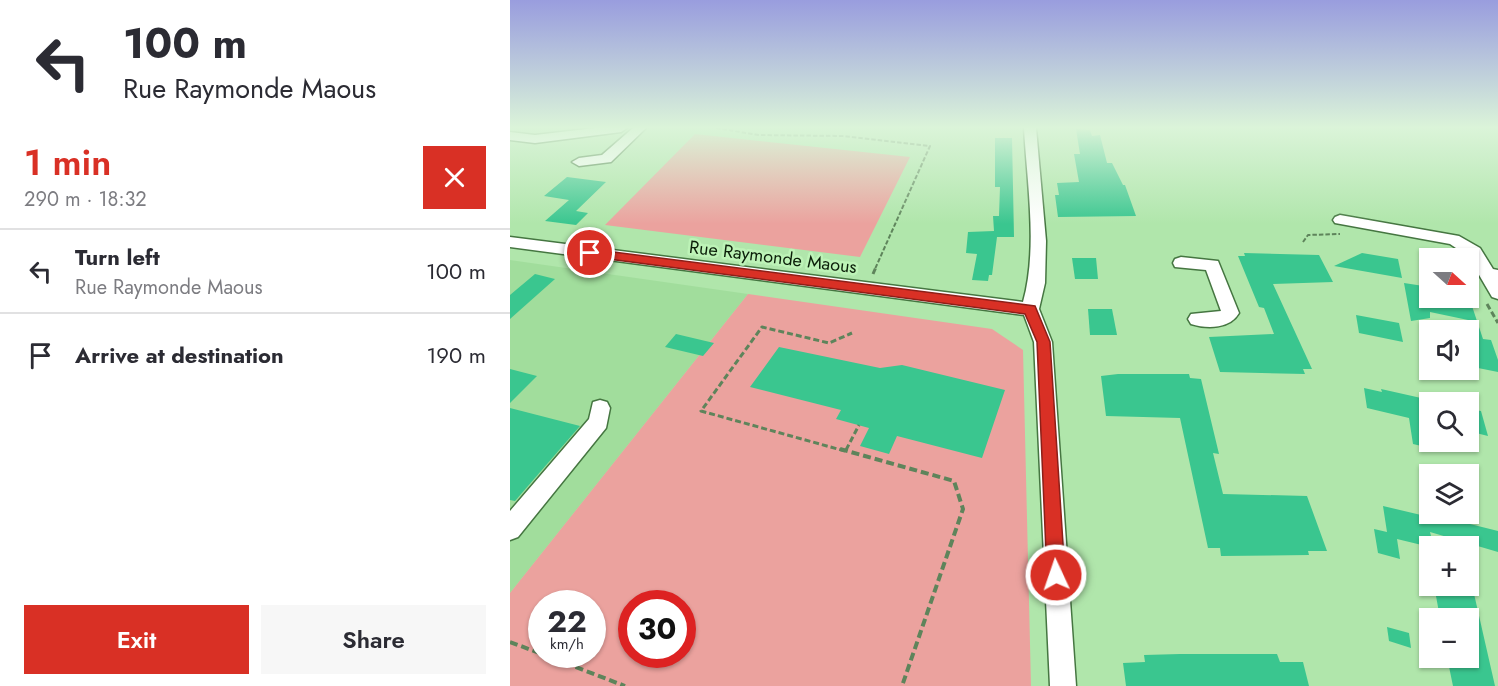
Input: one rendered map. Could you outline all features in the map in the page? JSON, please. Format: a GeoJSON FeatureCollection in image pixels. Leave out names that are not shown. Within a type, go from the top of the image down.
{"type":"FeatureCollection","features":[{"type":"Feature","properties":{"kind":"street"},"geometry":{"type":"LineString","coordinates":[[579,162],[597,160]]}},
{"type":"Feature","properties":{"kind":"street"},"geometry":{"type":"LineString","coordinates":[[1032,160],[1038,241],[1037,283],[1030,309],[1043,342],[1063,686]]}},
{"type":"Feature","properties":{"kind":"street"},"geometry":{"type":"LineString","coordinates":[[1340,220],[1454,240],[1474,252],[1492,274],[1498,293]]}},
{"type":"Feature","properties":{"kind":"street","name":"Rue Raymonde Maous"},"geometry":{"type":"LineString","coordinates":[[510,242],[1030,309]]}},
{"type":"Feature","properties":{"kind":"street"},"geometry":{"type":"LineString","coordinates":[[1181,264],[1212,265],[1230,314],[1223,319],[1197,319]]}},
{"type":"Feature","properties":{"kind":"street"},"geometry":{"type":"LineString","coordinates":[[510,529],[599,422],[600,408]]}},
{"type":"Feature","properties":{"kind":"path"},"geometry":{"type":"LineString","coordinates":[[866,289],[924,160]]}},
{"type":"Feature","properties":{"kind":"path"},"geometry":{"type":"LineString","coordinates":[[852,333],[829,343],[762,327],[701,411],[954,481],[963,509],[902,686]]}},
{"type":"Feature","properties":{"kind":"path"},"geometry":{"type":"LineString","coordinates":[[846,451],[859,425]]}},
{"type":"Feature","properties":{"kind":"path"},"geometry":{"type":"LineString","coordinates":[[510,642],[528,649]]}},
{"type":"Feature","properties":{"kind":"path"},"geometry":{"type":"LineString","coordinates":[[578,668],[625,686]]}},
{"type":"Feature","properties":{"kind":"shaded area"},"geometry":{"type":"Polygon","coordinates":[[[669,160],[908,160],[860,257],[605,225],[669,160]]]}},
{"type":"Feature","properties":{"kind":"shaded area"},"geometry":{"type":"Polygon","coordinates":[[[510,260],[748,294],[510,593],[510,260]]]}},
{"type":"Feature","properties":{"kind":"shaded area"},"geometry":{"type":"Polygon","coordinates":[[[748,294],[992,329],[1023,350],[1031,686],[510,686],[510,593],[748,294]]]}},
{"type":"Feature","properties":{"kind":"building"},"geometry":{"type":"Polygon","coordinates":[[[995,160],[1012,160],[1014,237],[997,237],[992,275],[989,275],[988,281],[972,280],[977,254],[966,253],[968,232],[994,231],[993,216],[999,216],[1000,187],[995,187],[995,160]]]}},
{"type":"Feature","properties":{"kind":"building"},"geometry":{"type":"Polygon","coordinates":[[[1075,160],[1106,160],[1107,163],[1112,163],[1125,185],[1136,216],[1058,217],[1055,195],[1059,195],[1057,183],[1079,182],[1075,160]]]}},
{"type":"Feature","properties":{"kind":"building"},"geometry":{"type":"Polygon","coordinates":[[[567,177],[606,182],[576,211],[588,213],[576,225],[545,221],[569,200],[544,196],[567,177]]]}},
{"type":"Feature","properties":{"kind":"building"},"geometry":{"type":"Polygon","coordinates":[[[1244,253],[1319,255],[1333,282],[1273,284],[1312,369],[1303,369],[1305,374],[1220,372],[1209,337],[1274,334],[1264,308],[1259,307],[1238,256],[1245,256],[1244,253]]]}},
{"type":"Feature","properties":{"kind":"building"},"geometry":{"type":"Polygon","coordinates":[[[1362,253],[1398,259],[1402,278],[1334,266],[1362,253]]]}},
{"type":"Feature","properties":{"kind":"building"},"geometry":{"type":"Polygon","coordinates":[[[1072,258],[1096,258],[1098,279],[1075,279],[1072,258]]]}},
{"type":"Feature","properties":{"kind":"building"},"geometry":{"type":"Polygon","coordinates":[[[535,274],[555,279],[510,319],[510,295],[535,274]]]}},
{"type":"Feature","properties":{"kind":"building"},"geometry":{"type":"Polygon","coordinates":[[[1404,283],[1419,285],[1419,308],[1473,308],[1477,320],[1430,312],[1430,318],[1411,321],[1404,283]]]}},
{"type":"Feature","properties":{"kind":"building"},"geometry":{"type":"Polygon","coordinates":[[[1088,309],[1112,309],[1117,335],[1090,335],[1088,309]]]}},
{"type":"Feature","properties":{"kind":"building"},"geometry":{"type":"Polygon","coordinates":[[[1356,315],[1399,323],[1403,342],[1359,333],[1356,315]]]}},
{"type":"Feature","properties":{"kind":"building"},"geometry":{"type":"Polygon","coordinates":[[[1479,327],[1483,339],[1491,340],[1498,360],[1498,372],[1479,368],[1479,327]]]}},
{"type":"Feature","properties":{"kind":"building"},"geometry":{"type":"Polygon","coordinates":[[[676,334],[714,343],[703,356],[665,347],[676,334]]]}},
{"type":"Feature","properties":{"kind":"building"},"geometry":{"type":"Polygon","coordinates":[[[779,347],[880,368],[902,365],[1005,390],[982,458],[897,436],[889,454],[860,446],[869,428],[836,419],[841,410],[750,387],[779,347]]]}},
{"type":"Feature","properties":{"kind":"building"},"geometry":{"type":"Polygon","coordinates":[[[510,369],[537,376],[510,403],[510,369]]]}},
{"type":"Feature","properties":{"kind":"building"},"geometry":{"type":"Polygon","coordinates":[[[1189,374],[1190,378],[1201,379],[1219,454],[1213,453],[1223,494],[1307,496],[1327,551],[1308,551],[1309,555],[1221,556],[1220,548],[1208,548],[1180,418],[1106,416],[1101,376],[1189,374]]]}},
{"type":"Feature","properties":{"kind":"building"},"geometry":{"type":"Polygon","coordinates":[[[1364,388],[1382,392],[1381,389],[1419,398],[1419,445],[1413,444],[1409,418],[1367,408],[1364,388]]]}},
{"type":"Feature","properties":{"kind":"building"},"geometry":{"type":"Polygon","coordinates":[[[510,408],[580,426],[515,501],[510,500],[510,408]]]}},
{"type":"Feature","properties":{"kind":"building"},"geometry":{"type":"Polygon","coordinates":[[[1479,411],[1481,411],[1488,436],[1479,434],[1479,411]]]}},
{"type":"Feature","properties":{"kind":"building"},"geometry":{"type":"Polygon","coordinates":[[[1383,506],[1419,515],[1419,524],[1470,524],[1498,531],[1498,552],[1479,546],[1479,536],[1444,536],[1430,532],[1431,536],[1419,536],[1419,544],[1397,539],[1400,559],[1378,553],[1374,529],[1387,532],[1383,506]]]}},
{"type":"Feature","properties":{"kind":"building"},"geometry":{"type":"Polygon","coordinates":[[[1436,596],[1475,596],[1477,608],[1438,608],[1436,596]]]}},
{"type":"Feature","properties":{"kind":"building"},"geometry":{"type":"Polygon","coordinates":[[[1479,616],[1495,686],[1453,686],[1449,668],[1479,668],[1479,616]]]}},
{"type":"Feature","properties":{"kind":"building"},"geometry":{"type":"Polygon","coordinates":[[[1387,627],[1409,633],[1411,648],[1389,641],[1387,627]]]}},
{"type":"Feature","properties":{"kind":"building"},"geometry":{"type":"Polygon","coordinates":[[[1277,654],[1280,662],[1303,662],[1309,686],[1126,686],[1123,663],[1145,662],[1144,655],[1277,654]]]}},
{"type":"Feature","properties":{"kind":"route"},"geometry":{"type":"LineString","coordinates":[[590,253],[1030,309],[1043,342],[1056,575]]}}]}
